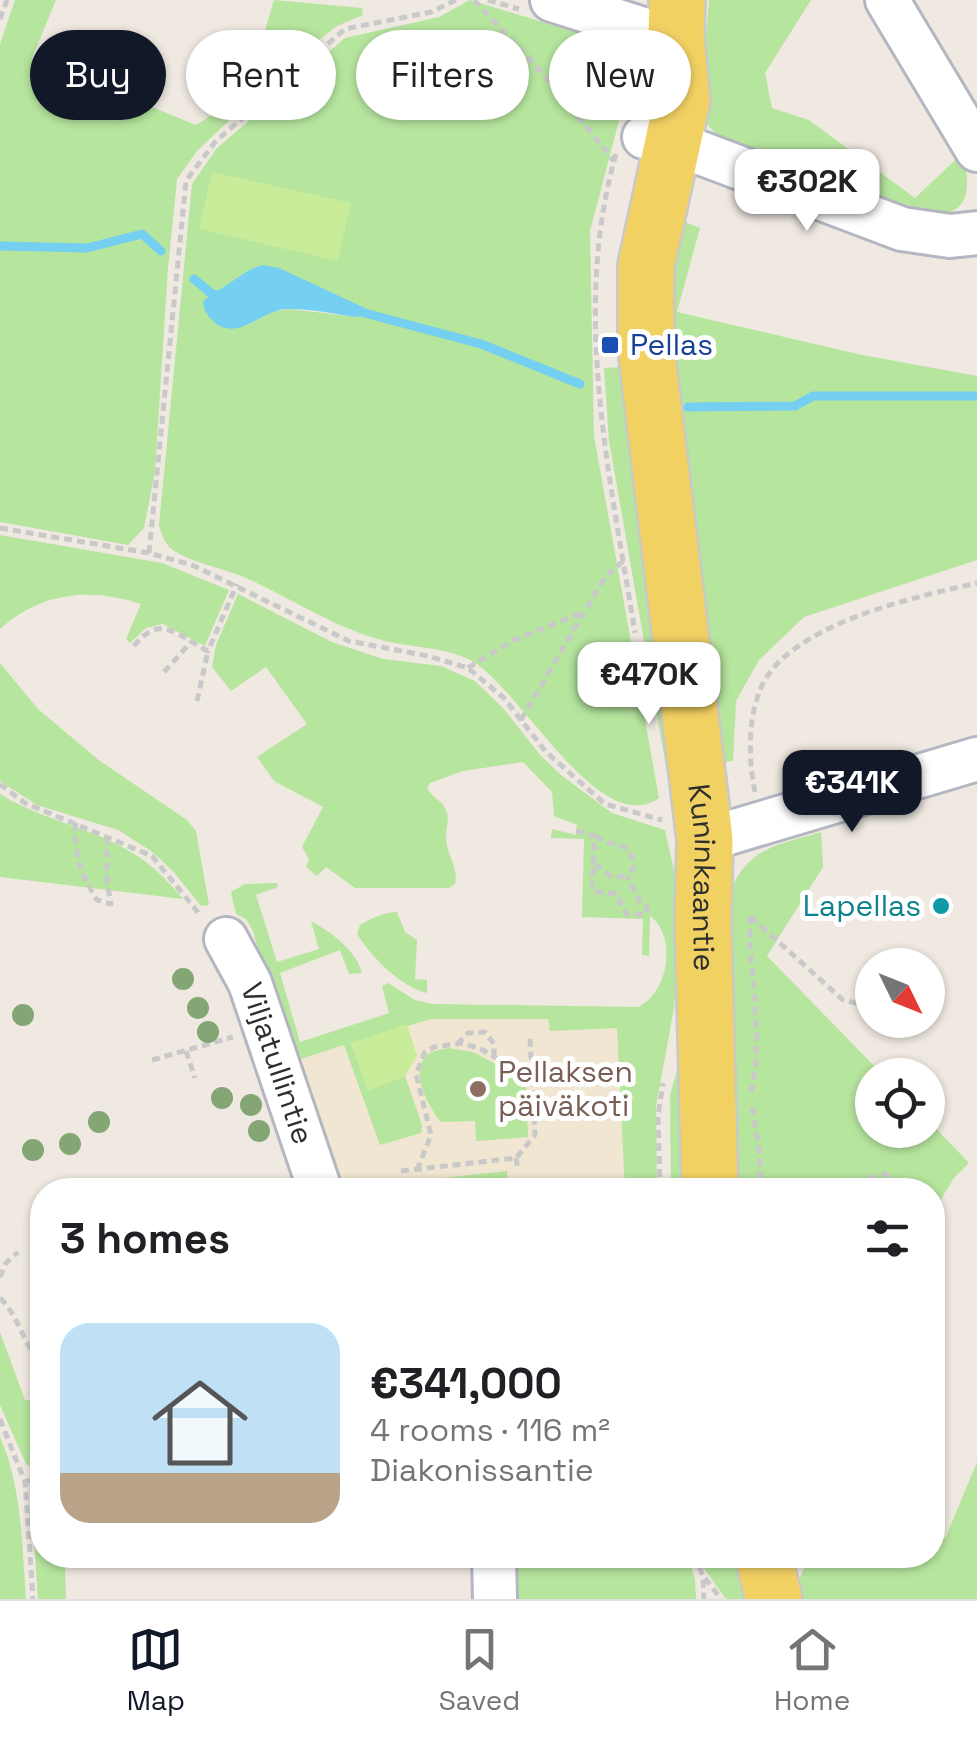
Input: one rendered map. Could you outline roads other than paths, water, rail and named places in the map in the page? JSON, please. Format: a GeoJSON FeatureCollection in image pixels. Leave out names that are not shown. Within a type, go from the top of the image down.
{"type":"FeatureCollection","features":[{"type":"Feature","properties":{"kind":"main road","name":"Kuninkaantie"},"geometry":{"type":"LineString","coordinates":[[677,18],[653,97],[632,200],[646,266],[646,348],[688,831],[703,920],[710,1178]]}},
{"type":"Feature","properties":{"kind":"main road"},"geometry":{"type":"LineString","coordinates":[[766,1568],[774,1599]]}},
{"type":"Feature","properties":{"kind":"street"},"geometry":{"type":"LineString","coordinates":[[552,0],[646,30],[677,18]]}},
{"type":"Feature","properties":{"kind":"street"},"geometry":{"type":"LineString","coordinates":[[887,0],[977,150]]}},
{"type":"Feature","properties":{"kind":"street"},"geometry":{"type":"LineString","coordinates":[[644,147],[902,229],[950,236],[977,233]]}},
{"type":"Feature","properties":{"kind":"street"},"geometry":{"type":"LineString","coordinates":[[688,831],[762,824],[977,759]]}},
{"type":"Feature","properties":{"kind":"street","name":"Viljatullintie"},"geometry":{"type":"LineString","coordinates":[[226,939],[250,983],[316,1178]]}},
{"type":"Feature","properties":{"kind":"street"},"geometry":{"type":"LineString","coordinates":[[494,1568],[495,1599]]}},
{"type":"Feature","properties":{"kind":"water"},"geometry":{"type":"Polygon","coordinates":[[[262,265],[279,268],[365,308],[365,314],[357,317],[286,309],[231,329],[213,321],[203,301],[262,265]]]}},
{"type":"Feature","properties":{"kind":"waterway"},"geometry":{"type":"LineString","coordinates":[[0,246],[87,248],[142,234],[161,251]]}},
{"type":"Feature","properties":{"kind":"waterway"},"geometry":{"type":"LineString","coordinates":[[194,279],[212,294],[221,296]]}},
{"type":"Feature","properties":{"kind":"waterway"},"geometry":{"type":"LineString","coordinates":[[357,311],[481,344],[580,384]]}},
{"type":"Feature","properties":{"kind":"waterway"},"geometry":{"type":"LineString","coordinates":[[688,407],[795,406],[813,396],[977,396]]}},
{"type":"Feature","properties":{"kind":"place","name":"Pellas"},"geometry":{"type":"Point","coordinates":[610,345]}},
{"type":"Feature","properties":{"kind":"place","name":"Lapellas"},"geometry":{"type":"Point","coordinates":[941,906]}},
{"type":"Feature","properties":{"kind":"place","name":"Pellaksen päiväkoti"},"geometry":{"type":"Point","coordinates":[478,1089]}}]}
